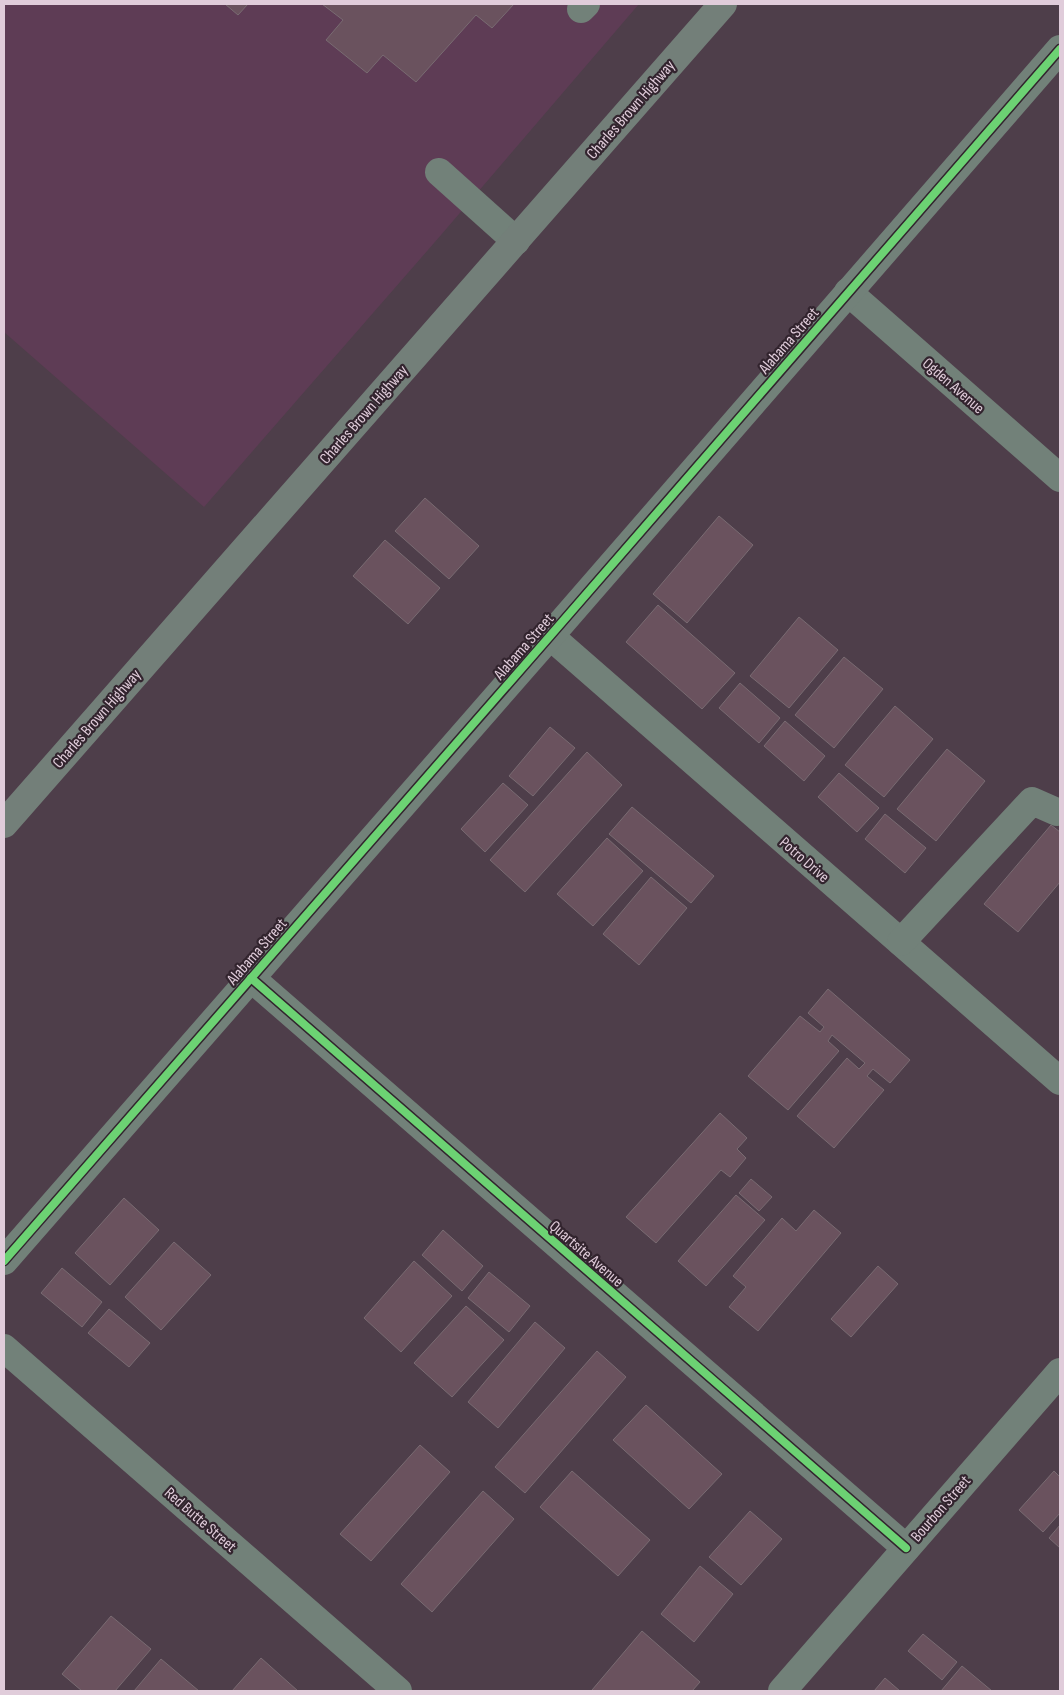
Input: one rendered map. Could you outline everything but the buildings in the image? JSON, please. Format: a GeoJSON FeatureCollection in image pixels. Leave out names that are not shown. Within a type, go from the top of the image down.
{"type":"FeatureCollection","features":[{"type":"Feature","properties":{"kind":"main road","name":"Charles Brown Highway"},"geometry":{"type":"LineString","coordinates":[[4,824],[721,4]]}},
{"type":"Feature","properties":{"kind":"street","name":"Alabama Street"},"geometry":{"type":"LineString","coordinates":[[4,1261],[1060,48]]}},
{"type":"Feature","properties":{"kind":"street"},"geometry":{"type":"LineString","coordinates":[[439,172],[516,240]]}},
{"type":"Feature","properties":{"kind":"street","name":"Ogden Avenue"},"geometry":{"type":"LineString","coordinates":[[848,292],[1060,478]]}},
{"type":"Feature","properties":{"kind":"street","name":"Potro Drive"},"geometry":{"type":"LineString","coordinates":[[550,636],[1060,1081]]}},
{"type":"Feature","properties":{"kind":"street"},"geometry":{"type":"LineString","coordinates":[[901,942],[1032,801],[1057,812]]}},
{"type":"Feature","properties":{"kind":"street","name":"Quartsite Avenue"},"geometry":{"type":"LineString","coordinates":[[250,978],[906,1548]]}},
{"type":"Feature","properties":{"kind":"street","name":"Red Butte Street"},"geometry":{"type":"LineString","coordinates":[[4,1348],[398,1691]]}},
{"type":"Feature","properties":{"kind":"street","name":"Bourbon Street"},"geometry":{"type":"LineString","coordinates":[[782,1691],[1060,1372]]}},
{"type":"Feature","properties":{"kind":"shaded area"},"geometry":{"type":"Polygon","coordinates":[[[4,4],[639,4],[204,507],[4,332],[4,4]]]}},
{"type":"Feature","properties":{"kind":"cycle path"},"geometry":{"type":"LineString","coordinates":[[4,1261],[1060,49]]}},
{"type":"Feature","properties":{"kind":"cycle path"},"geometry":{"type":"LineString","coordinates":[[251,978],[906,1548]]}}]}
